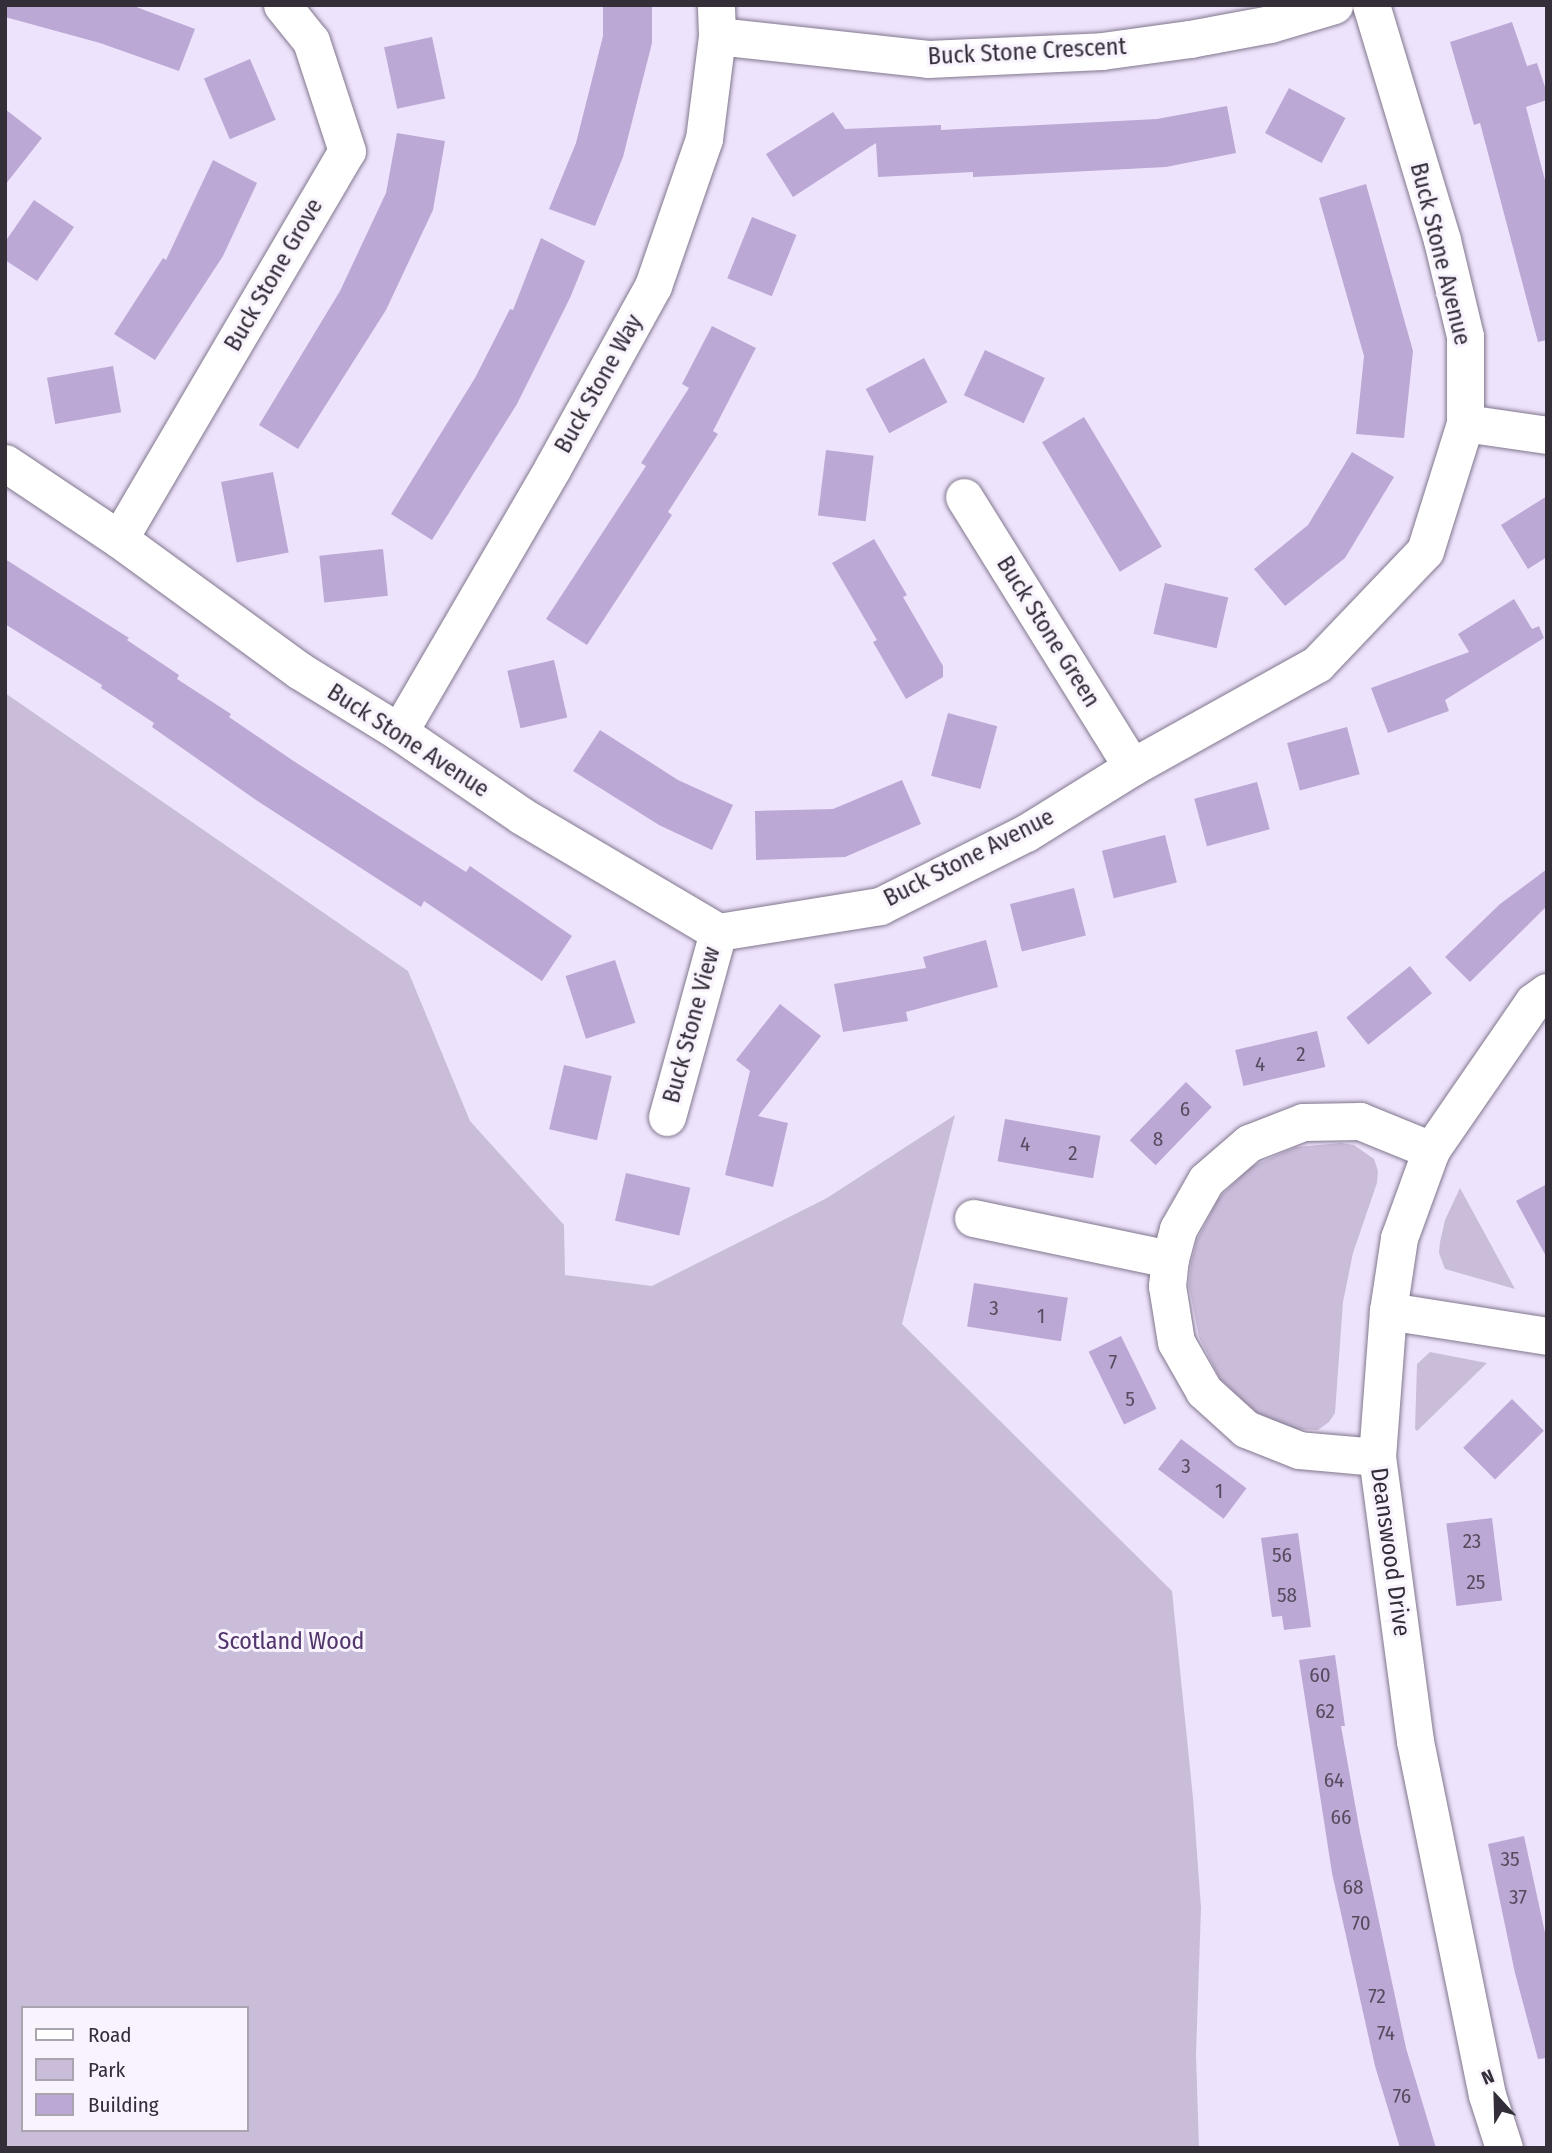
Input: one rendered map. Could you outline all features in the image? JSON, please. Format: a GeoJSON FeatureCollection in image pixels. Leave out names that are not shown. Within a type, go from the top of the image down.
{"type":"FeatureCollection","features":[{"type":"Feature","properties":{"kind":"street","name":"Buck Stone Grove"},"geometry":{"type":"LineString","coordinates":[[120,539],[347,151],[310,40],[282,5]]}},
{"type":"Feature","properties":{"kind":"street","name":"Buck Stone Crescent"},"geometry":{"type":"LineString","coordinates":[[716,21],[928,59],[1102,51],[1243,29],[1334,5]]}},
{"type":"Feature","properties":{"kind":"street","name":"Buck Stone Avenue"},"geometry":{"type":"LineString","coordinates":[[5,463],[120,539],[300,671],[399,732],[522,816],[718,932],[880,906],[1026,833],[1132,767],[1317,664],[1425,551],[1465,423],[1465,336],[1442,240],[1371,5]]}},
{"type":"Feature","properties":{"kind":"street","name":"Buck Stone Way"},"geometry":{"type":"LineString","coordinates":[[399,732],[553,467],[653,286],[704,139],[716,21]]}},
{"type":"Feature","properties":{"kind":"street"},"geometry":{"type":"LineString","coordinates":[[1465,423],[1547,435]]}},
{"type":"Feature","properties":{"kind":"street","name":"Buck Stone Green"},"geometry":{"type":"LineString","coordinates":[[964,497],[1132,767]]}},
{"type":"Feature","properties":{"kind":"street","name":"Buck Stone View"},"geometry":{"type":"LineString","coordinates":[[667,1117],[718,932]]}},
{"type":"Feature","properties":{"kind":"street","name":"Deanswood Drive"},"geometry":{"type":"LineString","coordinates":[[1504,2148],[1487,2095],[1415,1741],[1377,1457],[1388,1311],[1399,1238],[1431,1150],[1533,1002],[1547,992]]}},
{"type":"Feature","properties":{"kind":"street"},"geometry":{"type":"LineString","coordinates":[[1377,1457],[1299,1450],[1247,1429],[1204,1391],[1176,1342],[1167,1286],[1170,1259],[1178,1229],[1206,1180],[1249,1143],[1303,1122],[1360,1121],[1431,1150]]}},
{"type":"Feature","properties":{"kind":"street"},"geometry":{"type":"LineString","coordinates":[[973,1217],[1170,1259]]}},
{"type":"Feature","properties":{"kind":"street"},"geometry":{"type":"LineString","coordinates":[[1388,1311],[1547,1336]]}},
{"type":"Feature","properties":{"kind":"green space","name":"Scotland Wood"},"geometry":{"type":"Polygon","coordinates":[[[5,693],[408,971],[470,1121],[564,1225],[565,1275],[652,1286],[827,1198],[955,1115],[902,1324],[1172,1591],[1201,1908],[1196,2055],[1199,2148],[5,2148],[5,693]]]}},
{"type":"Feature","properties":{"kind":"green space"},"geometry":{"type":"Polygon","coordinates":[[[1341,1143],[1354,1145],[1374,1159],[1378,1171],[1377,1183],[1353,1253],[1343,1302],[1335,1413],[1329,1422],[1318,1430],[1290,1429],[1270,1422],[1254,1411],[1220,1379],[1199,1337],[1189,1286],[1191,1263],[1197,1240],[1218,1199],[1250,1167],[1296,1147],[1341,1143]]]}},
{"type":"Feature","properties":{"kind":"green space"},"geometry":{"type":"Polygon","coordinates":[[[1460,1188],[1515,1289],[1445,1269],[1439,1253],[1440,1242],[1445,1220],[1460,1188]]]}},
{"type":"Feature","properties":{"kind":"green space"},"geometry":{"type":"Polygon","coordinates":[[[1430,1352],[1487,1363],[1417,1431],[1417,1364],[1430,1352]]]}},
{"type":"Feature","properties":{"kind":"building"},"geometry":{"type":"Polygon","coordinates":[[[5,5],[131,5],[195,29],[179,71],[100,43],[5,17],[5,5]]]}},
{"type":"Feature","properties":{"kind":"building"},"geometry":{"type":"Polygon","coordinates":[[[603,5],[652,5],[652,43],[623,157],[595,226],[549,209],[576,143],[603,36],[603,5]]]}},
{"type":"Feature","properties":{"kind":"building"},"geometry":{"type":"Polygon","coordinates":[[[1512,22],[1527,66],[1537,63],[1547,93],[1547,100],[1526,107],[1547,188],[1547,340],[1538,342],[1480,123],[1474,125],[1450,42],[1512,22]]]}},
{"type":"Feature","properties":{"kind":"building"},"geometry":{"type":"Polygon","coordinates":[[[432,37],[445,99],[397,109],[384,47],[432,37]]]}},
{"type":"Feature","properties":{"kind":"building"},"geometry":{"type":"Polygon","coordinates":[[[250,59],[276,120],[230,139],[204,79],[250,59]]]}},
{"type":"Feature","properties":{"kind":"building"},"geometry":{"type":"Polygon","coordinates":[[[1289,88],[1346,118],[1322,163],[1265,133],[1289,88]]]}},
{"type":"Feature","properties":{"kind":"building"},"geometry":{"type":"Polygon","coordinates":[[[1227,106],[1236,153],[1166,167],[973,177],[973,172],[878,177],[876,143],[793,197],[766,154],[833,112],[845,129],[941,125],[941,130],[1157,119],[1227,106]]]}},
{"type":"Feature","properties":{"kind":"building"},"geometry":{"type":"Polygon","coordinates":[[[5,109],[42,138],[5,185],[5,109]]]}},
{"type":"Feature","properties":{"kind":"building"},"geometry":{"type":"Polygon","coordinates":[[[397,133],[445,141],[433,210],[386,310],[298,449],[259,425],[340,291],[386,193],[397,133]]]}},
{"type":"Feature","properties":{"kind":"building"},"geometry":{"type":"Polygon","coordinates":[[[213,160],[257,183],[223,256],[155,360],[114,334],[163,258],[166,260],[213,160]]]}},
{"type":"Feature","properties":{"kind":"building"},"geometry":{"type":"Polygon","coordinates":[[[1366,184],[1413,351],[1404,438],[1356,434],[1364,356],[1319,198],[1366,184]]]}},
{"type":"Feature","properties":{"kind":"building"},"geometry":{"type":"Polygon","coordinates":[[[34,200],[74,227],[37,281],[5,260],[5,242],[34,200]]]}},
{"type":"Feature","properties":{"kind":"building"},"geometry":{"type":"Polygon","coordinates":[[[752,217],[797,235],[772,296],[727,278],[752,217]]]}},
{"type":"Feature","properties":{"kind":"building"},"geometry":{"type":"Polygon","coordinates":[[[541,238],[585,261],[570,298],[517,404],[432,540],[391,514],[475,378],[510,309],[513,310],[541,238]]]}},
{"type":"Feature","properties":{"kind":"building"},"geometry":{"type":"Polygon","coordinates":[[[712,326],[756,348],[713,431],[718,434],[668,512],[672,515],[587,645],[546,619],[646,466],[641,463],[689,388],[682,384],[712,326]]]}},
{"type":"Feature","properties":{"kind":"building"},"geometry":{"type":"Polygon","coordinates":[[[985,350],[1045,378],[1024,423],[964,395],[985,350]]]}},
{"type":"Feature","properties":{"kind":"building"},"geometry":{"type":"Polygon","coordinates":[[[924,358],[947,402],[889,433],[866,389],[924,358]]]}},
{"type":"Feature","properties":{"kind":"building"},"geometry":{"type":"Polygon","coordinates":[[[113,366],[121,412],[55,424],[47,378],[113,366]]]}},
{"type":"Feature","properties":{"kind":"building"},"geometry":{"type":"Polygon","coordinates":[[[1084,417],[1162,546],[1120,572],[1042,442],[1084,417]]]}},
{"type":"Feature","properties":{"kind":"building"},"geometry":{"type":"Polygon","coordinates":[[[826,450],[874,456],[866,521],[818,516],[826,450]]]}},
{"type":"Feature","properties":{"kind":"building"},"geometry":{"type":"Polygon","coordinates":[[[1352,452],[1394,477],[1345,558],[1285,606],[1254,569],[1308,525],[1352,452]]]}},
{"type":"Feature","properties":{"kind":"building"},"geometry":{"type":"Polygon","coordinates":[[[273,472],[289,552],[237,563],[221,482],[273,472]]]}},
{"type":"Feature","properties":{"kind":"building"},"geometry":{"type":"Polygon","coordinates":[[[1547,496],[1547,557],[1528,569],[1501,525],[1547,496]]]}},
{"type":"Feature","properties":{"kind":"building"},"geometry":{"type":"Polygon","coordinates":[[[874,539],[907,595],[903,597],[943,666],[943,677],[906,699],[873,642],[877,640],[832,563],[874,539]]]}},
{"type":"Feature","properties":{"kind":"building"},"geometry":{"type":"Polygon","coordinates":[[[383,549],[388,596],[324,602],[319,556],[383,549]]]}},
{"type":"Feature","properties":{"kind":"building"},"geometry":{"type":"Polygon","coordinates":[[[5,559],[129,638],[127,640],[179,675],[177,679],[231,714],[229,717],[292,760],[466,872],[470,866],[572,936],[542,981],[424,901],[421,907],[256,800],[152,727],[154,723],[101,688],[102,685],[5,624],[5,559]]]}},
{"type":"Feature","properties":{"kind":"building"},"geometry":{"type":"Polygon","coordinates":[[[1165,583],[1228,598],[1217,648],[1153,634],[1165,583]]]}},
{"type":"Feature","properties":{"kind":"building"},"geometry":{"type":"Polygon","coordinates":[[[1514,599],[1532,629],[1539,626],[1544,638],[1445,700],[1449,711],[1388,733],[1371,688],[1469,652],[1458,634],[1514,599]]]}},
{"type":"Feature","properties":{"kind":"building"},"geometry":{"type":"Polygon","coordinates":[[[554,660],[567,717],[521,728],[507,671],[554,660]]]}},
{"type":"Feature","properties":{"kind":"building"},"geometry":{"type":"Polygon","coordinates":[[[948,713],[997,726],[980,789],[931,776],[948,713]]]}},
{"type":"Feature","properties":{"kind":"building"},"geometry":{"type":"Polygon","coordinates":[[[1347,727],[1360,774],[1300,790],[1287,743],[1347,727]]]}},
{"type":"Feature","properties":{"kind":"building"},"geometry":{"type":"Polygon","coordinates":[[[600,730],[678,780],[733,805],[712,850],[659,825],[573,771],[600,730]]]}},
{"type":"Feature","properties":{"kind":"building"},"geometry":{"type":"Polygon","coordinates":[[[902,780],[921,824],[845,857],[756,860],[755,811],[833,809],[902,780]]]}},
{"type":"Feature","properties":{"kind":"building"},"geometry":{"type":"Polygon","coordinates":[[[1257,782],[1270,829],[1207,846],[1194,799],[1257,782]]]}},
{"type":"Feature","properties":{"kind":"building"},"geometry":{"type":"Polygon","coordinates":[[[1165,835],[1177,883],[1114,898],[1102,851],[1165,835]]]}},
{"type":"Feature","properties":{"kind":"building"},"geometry":{"type":"Polygon","coordinates":[[[1547,869],[1547,906],[1470,982],[1445,957],[1500,904],[1547,869]]]}},
{"type":"Feature","properties":{"kind":"building"},"geometry":{"type":"Polygon","coordinates":[[[1074,888],[1086,936],[1022,952],[1010,904],[1074,888]]]}},
{"type":"Feature","properties":{"kind":"building"},"geometry":{"type":"Polygon","coordinates":[[[986,940],[998,987],[906,1012],[908,1021],[843,1032],[834,984],[926,968],[923,957],[986,940]]]}},
{"type":"Feature","properties":{"kind":"building"},"geometry":{"type":"Polygon","coordinates":[[[615,960],[635,1023],[586,1039],[566,976],[615,960]]]}},
{"type":"Feature","properties":{"kind":"building"},"geometry":{"type":"Polygon","coordinates":[[[1410,966],[1432,993],[1368,1045],[1346,1018],[1410,966]]]}},
{"type":"Feature","properties":{"kind":"building"},"geometry":{"type":"Polygon","coordinates":[[[780,1004],[821,1036],[758,1116],[788,1123],[773,1187],[725,1175],[750,1071],[736,1060],[780,1004]]]}},
{"type":"Feature","properties":{"kind":"building"},"geometry":{"type":"Polygon","coordinates":[[[1317,1031],[1325,1067],[1243,1086],[1235,1050],[1317,1031]]]}},
{"type":"Feature","properties":{"kind":"building"},"geometry":{"type":"Polygon","coordinates":[[[564,1065],[612,1076],[597,1140],[549,1129],[564,1065]]]}},
{"type":"Feature","properties":{"kind":"building"},"geometry":{"type":"Polygon","coordinates":[[[1186,1082],[1212,1107],[1156,1165],[1130,1140],[1186,1082]]]}},
{"type":"Feature","properties":{"kind":"building"},"geometry":{"type":"Polygon","coordinates":[[[1005,1119],[1101,1136],[1093,1178],[998,1161],[1005,1119]]]}},
{"type":"Feature","properties":{"kind":"building"},"geometry":{"type":"Polygon","coordinates":[[[626,1173],[690,1188],[679,1236],[615,1221],[626,1173]]]}},
{"type":"Feature","properties":{"kind":"building"},"geometry":{"type":"Polygon","coordinates":[[[1547,1184],[1547,1258],[1516,1201],[1547,1184]]]}},
{"type":"Feature","properties":{"kind":"building"},"geometry":{"type":"Polygon","coordinates":[[[974,1283],[1068,1298],[1061,1341],[967,1326],[974,1283]]]}},
{"type":"Feature","properties":{"kind":"building"},"geometry":{"type":"Polygon","coordinates":[[[1121,1336],[1157,1409],[1124,1425],[1089,1352],[1121,1336]]]}},
{"type":"Feature","properties":{"kind":"building"},"geometry":{"type":"Polygon","coordinates":[[[1512,1399],[1544,1431],[1495,1480],[1463,1448],[1512,1399]]]}},
{"type":"Feature","properties":{"kind":"building"},"geometry":{"type":"Polygon","coordinates":[[[1181,1439],[1246,1488],[1224,1519],[1158,1469],[1181,1439]]]}},
{"type":"Feature","properties":{"kind":"building"},"geometry":{"type":"Polygon","coordinates":[[[1492,1518],[1502,1600],[1456,1606],[1446,1524],[1492,1518]]]}},
{"type":"Feature","properties":{"kind":"building"},"geometry":{"type":"Polygon","coordinates":[[[1298,1533],[1311,1627],[1284,1630],[1282,1616],[1272,1617],[1261,1538],[1298,1533]]]}},
{"type":"Feature","properties":{"kind":"building"},"geometry":{"type":"Polygon","coordinates":[[[1335,1655],[1345,1726],[1341,1726],[1360,1832],[1406,2048],[1436,2148],[1400,2148],[1375,2066],[1332,1873],[1299,1660],[1335,1655]]]}},
{"type":"Feature","properties":{"kind":"building"},"geometry":{"type":"Polygon","coordinates":[[[1524,1836],[1547,1942],[1547,2058],[1538,2059],[1515,1973],[1488,1844],[1524,1836]]]}}]}
